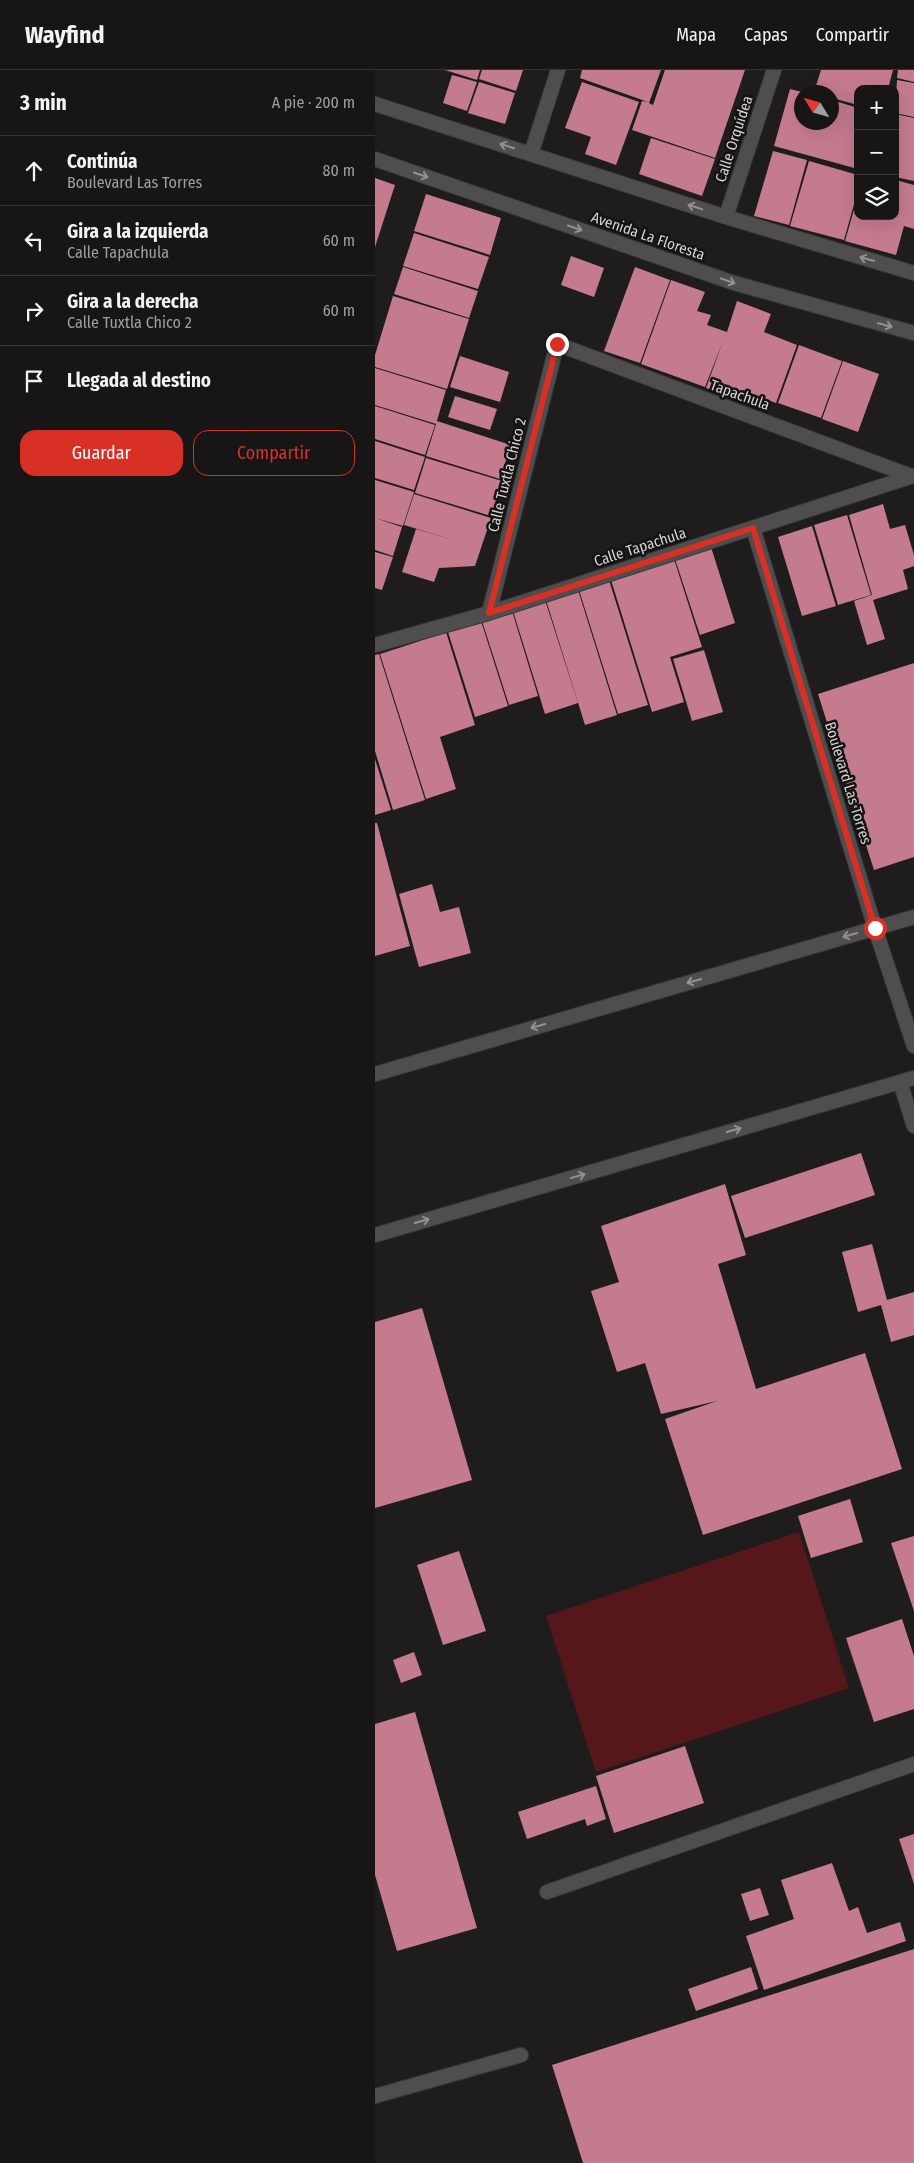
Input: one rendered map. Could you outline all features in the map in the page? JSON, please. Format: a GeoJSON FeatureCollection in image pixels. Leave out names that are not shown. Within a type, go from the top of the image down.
{"type":"FeatureCollection","features":[{"type":"Feature","properties":{"kind":"street"},"geometry":{"type":"LineString","coordinates":[[531,154],[558,70]]}},
{"type":"Feature","properties":{"kind":"street","name":"Calle Orquídea"},"geometry":{"type":"LineString","coordinates":[[726,217],[774,70]]}},
{"type":"Feature","properties":{"kind":"street"},"geometry":{"type":"LineString","coordinates":[[375,104],[726,217],[914,273]]}},
{"type":"Feature","properties":{"kind":"street","name":"Avenida La Floresta"},"geometry":{"type":"LineString","coordinates":[[375,159],[734,283],[914,334]]}},
{"type":"Feature","properties":{"kind":"street","name":"Tapachula"},"geometry":{"type":"LineString","coordinates":[[557,344],[913,476]]}},
{"type":"Feature","properties":{"kind":"street","name":"Calle Tuxtla Chico 2"},"geometry":{"type":"LineString","coordinates":[[489,613],[557,344]]}},
{"type":"Feature","properties":{"kind":"street","name":"Calle Tapachula"},"geometry":{"type":"LineString","coordinates":[[375,645],[489,613],[913,476]]}},
{"type":"Feature","properties":{"kind":"street","name":"Boulevard Las Torres"},"geometry":{"type":"LineString","coordinates":[[753,528],[875,928],[914,1046]]}},
{"type":"Feature","properties":{"kind":"street"},"geometry":{"type":"LineString","coordinates":[[375,1074],[914,917]]}},
{"type":"Feature","properties":{"kind":"street"},"geometry":{"type":"LineString","coordinates":[[375,1235],[914,1078]]}},
{"type":"Feature","properties":{"kind":"street"},"geometry":{"type":"LineString","coordinates":[[900,1082],[914,1126]]}},
{"type":"Feature","properties":{"kind":"street"},"geometry":{"type":"LineString","coordinates":[[547,1892],[914,1764]]}},
{"type":"Feature","properties":{"kind":"street"},"geometry":{"type":"LineString","coordinates":[[375,2096],[521,2055]]}},
{"type":"Feature","properties":{"kind":"shaded area"},"geometry":{"type":"Polygon","coordinates":[[[799,1532],[849,1688],[596,1772],[546,1616],[799,1532]]]}},
{"type":"Feature","properties":{"kind":"building"},"geometry":{"type":"Polygon","coordinates":[[[445,70],[480,70],[477,80],[445,70]]]}},
{"type":"Feature","properties":{"kind":"building"},"geometry":{"type":"Polygon","coordinates":[[[482,70],[523,70],[516,91],[479,79],[482,70]]]}},
{"type":"Feature","properties":{"kind":"building"},"geometry":{"type":"Polygon","coordinates":[[[582,70],[661,70],[649,103],[653,105],[665,70],[745,70],[715,158],[632,130],[642,101],[648,102],[580,78],[582,70]]]}},
{"type":"Feature","properties":{"kind":"building"},"geometry":{"type":"Polygon","coordinates":[[[821,70],[893,70],[889,85],[854,85],[854,104],[839,100],[839,85],[816,85],[821,70]]]}},
{"type":"Feature","properties":{"kind":"building"},"geometry":{"type":"Polygon","coordinates":[[[898,70],[914,70],[914,82],[897,78],[898,70]]]}},
{"type":"Feature","properties":{"kind":"building"},"geometry":{"type":"Polygon","coordinates":[[[452,75],[477,82],[467,111],[443,103],[452,75]]]}},
{"type":"Feature","properties":{"kind":"building"},"geometry":{"type":"Polygon","coordinates":[[[897,80],[914,83],[914,117],[899,114],[899,85],[897,85],[897,80]]]}},
{"type":"Feature","properties":{"kind":"building"},"geometry":{"type":"Polygon","coordinates":[[[479,82],[515,93],[505,124],[468,113],[479,82]]]}},
{"type":"Feature","properties":{"kind":"building"},"geometry":{"type":"Polygon","coordinates":[[[582,82],[639,102],[616,165],[585,154],[591,137],[565,128],[582,82]]]}},
{"type":"Feature","properties":{"kind":"building"},"geometry":{"type":"Polygon","coordinates":[[[790,89],[794,90],[794,130],[839,130],[839,102],[854,107],[854,168],[774,146],[790,89]]]}},
{"type":"Feature","properties":{"kind":"building"},"geometry":{"type":"Polygon","coordinates":[[[899,115],[914,118],[914,181],[899,178],[899,115]]]}},
{"type":"Feature","properties":{"kind":"building"},"geometry":{"type":"Polygon","coordinates":[[[651,138],[715,159],[702,196],[639,174],[651,138]]]}},
{"type":"Feature","properties":{"kind":"building"},"geometry":{"type":"Polygon","coordinates":[[[773,151],[807,160],[789,225],[754,216],[773,151]]]}},
{"type":"Feature","properties":{"kind":"building"},"geometry":{"type":"Polygon","coordinates":[[[809,161],[854,174],[854,204],[844,240],[790,226],[809,161]]]}},
{"type":"Feature","properties":{"kind":"building"},"geometry":{"type":"Polygon","coordinates":[[[375,178],[395,185],[375,247],[375,178]]]}},
{"type":"Feature","properties":{"kind":"building"},"geometry":{"type":"Polygon","coordinates":[[[899,181],[914,185],[914,229],[904,226],[896,255],[845,241],[854,210],[854,220],[899,220],[899,181]]]}},
{"type":"Feature","properties":{"kind":"building"},"geometry":{"type":"Polygon","coordinates":[[[426,194],[501,218],[490,255],[414,231],[426,194]]]}},
{"type":"Feature","properties":{"kind":"building"},"geometry":{"type":"Polygon","coordinates":[[[414,233],[489,257],[478,289],[403,266],[414,233]]]}},
{"type":"Feature","properties":{"kind":"building"},"geometry":{"type":"Polygon","coordinates":[[[571,256],[604,268],[594,297],[561,285],[571,256]]]}},
{"type":"Feature","properties":{"kind":"building"},"geometry":{"type":"Polygon","coordinates":[[[403,267],[478,291],[469,318],[394,294],[403,267]]]}},
{"type":"Feature","properties":{"kind":"building"},"geometry":{"type":"Polygon","coordinates":[[[635,267],[670,280],[640,363],[604,351],[635,267]]]}},
{"type":"Feature","properties":{"kind":"building"},"geometry":{"type":"Polygon","coordinates":[[[671,280],[705,292],[697,311],[711,315],[707,325],[727,332],[737,301],[771,314],[764,332],[797,345],[776,403],[743,390],[740,399],[706,388],[723,341],[705,387],[641,364],[671,280]]]}},
{"type":"Feature","properties":{"kind":"building"},"geometry":{"type":"Polygon","coordinates":[[[393,296],[469,319],[447,389],[375,367],[375,355],[393,296]]]}},
{"type":"Feature","properties":{"kind":"building"},"geometry":{"type":"Polygon","coordinates":[[[799,345],[842,361],[821,418],[778,403],[799,345]]]}},
{"type":"Feature","properties":{"kind":"building"},"geometry":{"type":"Polygon","coordinates":[[[460,356],[509,372],[500,402],[450,387],[460,356]]]}},
{"type":"Feature","properties":{"kind":"building"},"geometry":{"type":"Polygon","coordinates":[[[843,361],[879,374],[858,432],[822,419],[843,361]]]}},
{"type":"Feature","properties":{"kind":"building"},"geometry":{"type":"Polygon","coordinates":[[[375,368],[446,390],[436,424],[375,405],[375,368]]]}},
{"type":"Feature","properties":{"kind":"building"},"geometry":{"type":"Polygon","coordinates":[[[455,396],[497,409],[490,430],[448,417],[455,396]]]}},
{"type":"Feature","properties":{"kind":"building"},"geometry":{"type":"Polygon","coordinates":[[[375,406],[435,425],[425,455],[375,439],[375,406]]]}},
{"type":"Feature","properties":{"kind":"building"},"geometry":{"type":"Polygon","coordinates":[[[437,421],[511,445],[500,479],[426,456],[437,421]]]}},
{"type":"Feature","properties":{"kind":"building"},"geometry":{"type":"Polygon","coordinates":[[[375,441],[425,457],[414,490],[375,478],[375,441]]]}},
{"type":"Feature","properties":{"kind":"building"},"geometry":{"type":"Polygon","coordinates":[[[426,458],[502,481],[491,516],[415,493],[426,458]]]}},
{"type":"Feature","properties":{"kind":"building"},"geometry":{"type":"Polygon","coordinates":[[[375,480],[414,492],[403,526],[375,518],[375,480]]]}},
{"type":"Feature","properties":{"kind":"building"},"geometry":{"type":"Polygon","coordinates":[[[414,494],[491,518],[475,566],[439,568],[434,582],[402,572],[416,529],[457,541],[404,525],[414,494]]]}},
{"type":"Feature","properties":{"kind":"building"},"geometry":{"type":"Polygon","coordinates":[[[883,504],[890,529],[905,525],[914,555],[914,566],[903,570],[908,589],[873,600],[885,639],[867,645],[854,601],[872,595],[849,515],[883,504]]]}},
{"type":"Feature","properties":{"kind":"building"},"geometry":{"type":"Polygon","coordinates":[[[847,515],[871,595],[838,605],[814,525],[847,515]]]}},
{"type":"Feature","properties":{"kind":"building"},"geometry":{"type":"Polygon","coordinates":[[[375,518],[402,527],[393,556],[375,550],[375,518]]]}},
{"type":"Feature","properties":{"kind":"building"},"geometry":{"type":"Polygon","coordinates":[[[812,526],[836,606],[802,616],[778,537],[812,526]]]}},
{"type":"Feature","properties":{"kind":"building"},"geometry":{"type":"Polygon","coordinates":[[[711,547],[735,623],[700,635],[675,559],[711,547]]]}},
{"type":"Feature","properties":{"kind":"building"},"geometry":{"type":"Polygon","coordinates":[[[375,552],[393,557],[382,590],[375,588],[375,552]]]}},
{"type":"Feature","properties":{"kind":"building"},"geometry":{"type":"Polygon","coordinates":[[[674,559],[702,647],[670,657],[684,702],[652,712],[611,580],[674,559]]]}},
{"type":"Feature","properties":{"kind":"building"},"geometry":{"type":"Polygon","coordinates":[[[609,580],[648,705],[618,714],[579,590],[609,580]]]}},
{"type":"Feature","properties":{"kind":"building"},"geometry":{"type":"Polygon","coordinates":[[[578,590],[617,715],[585,725],[546,600],[578,590]]]}},
{"type":"Feature","properties":{"kind":"building"},"geometry":{"type":"Polygon","coordinates":[[[545,600],[578,703],[545,714],[513,611],[545,600]]]}},
{"type":"Feature","properties":{"kind":"building"},"geometry":{"type":"Polygon","coordinates":[[[512,611],[538,696],[509,705],[482,621],[512,611]]]}},
{"type":"Feature","properties":{"kind":"building"},"geometry":{"type":"Polygon","coordinates":[[[481,621],[508,706],[475,717],[448,632],[481,621]]]}},
{"type":"Feature","properties":{"kind":"building"},"geometry":{"type":"Polygon","coordinates":[[[446,632],[475,725],[440,737],[456,789],[426,799],[380,654],[446,632]]]}},
{"type":"Feature","properties":{"kind":"building"},"geometry":{"type":"Polygon","coordinates":[[[704,650],[723,712],[692,721],[673,659],[704,650]]]}},
{"type":"Feature","properties":{"kind":"building"},"geometry":{"type":"Polygon","coordinates":[[[379,654],[425,800],[393,810],[375,751],[375,655],[379,654]]]}},
{"type":"Feature","properties":{"kind":"building"},"geometry":{"type":"Polygon","coordinates":[[[914,663],[914,857],[874,870],[818,694],[914,663]]]}},
{"type":"Feature","properties":{"kind":"building"},"geometry":{"type":"Polygon","coordinates":[[[375,759],[391,810],[375,815],[375,759]]]}},
{"type":"Feature","properties":{"kind":"building"},"geometry":{"type":"Polygon","coordinates":[[[375,823],[377,823],[410,946],[375,956],[375,823]]]}},
{"type":"Feature","properties":{"kind":"building"},"geometry":{"type":"Polygon","coordinates":[[[432,884],[440,912],[459,907],[471,953],[419,967],[399,894],[432,884]]]}},
{"type":"Feature","properties":{"kind":"building"},"geometry":{"type":"Polygon","coordinates":[[[861,1153],[875,1195],[745,1238],[731,1196],[861,1153]]]}},
{"type":"Feature","properties":{"kind":"building"},"geometry":{"type":"Polygon","coordinates":[[[725,1184],[746,1255],[718,1264],[756,1389],[865,1353],[902,1469],[703,1535],[665,1419],[717,1401],[661,1414],[645,1363],[617,1372],[591,1291],[619,1282],[601,1226],[725,1184]]]}},
{"type":"Feature","properties":{"kind":"building"},"geometry":{"type":"Polygon","coordinates":[[[872,1244],[887,1300],[914,1292],[914,1335],[891,1342],[881,1305],[858,1312],[842,1252],[872,1244]]]}},
{"type":"Feature","properties":{"kind":"building"},"geometry":{"type":"Polygon","coordinates":[[[422,1308],[472,1480],[375,1508],[375,1322],[422,1308]]]}},
{"type":"Feature","properties":{"kind":"building"},"geometry":{"type":"Polygon","coordinates":[[[850,1499],[863,1542],[811,1558],[798,1516],[850,1499]]]}},
{"type":"Feature","properties":{"kind":"building"},"geometry":{"type":"Polygon","coordinates":[[[914,1536],[914,1611],[891,1543],[914,1536]]]}},
{"type":"Feature","properties":{"kind":"building"},"geometry":{"type":"Polygon","coordinates":[[[459,1551],[486,1631],[443,1645],[417,1565],[459,1551]]]}},
{"type":"Feature","properties":{"kind":"building"},"geometry":{"type":"Polygon","coordinates":[[[902,1619],[914,1656],[914,1709],[874,1722],[846,1638],[902,1619]]]}},
{"type":"Feature","properties":{"kind":"building"},"geometry":{"type":"Polygon","coordinates":[[[414,1652],[422,1675],[401,1683],[393,1660],[414,1652]]]}},
{"type":"Feature","properties":{"kind":"building"},"geometry":{"type":"Polygon","coordinates":[[[415,1712],[477,1928],[397,1951],[375,1875],[375,1724],[415,1712]]]}},
{"type":"Feature","properties":{"kind":"building"},"geometry":{"type":"Polygon","coordinates":[[[685,1746],[704,1803],[614,1833],[596,1776],[685,1746]]]}},
{"type":"Feature","properties":{"kind":"building"},"geometry":{"type":"Polygon","coordinates":[[[596,1786],[606,1819],[587,1826],[585,1819],[527,1839],[518,1812],[596,1786]]]}},
{"type":"Feature","properties":{"kind":"building"},"geometry":{"type":"Polygon","coordinates":[[[914,1834],[914,1884],[899,1839],[914,1834]]]}},
{"type":"Feature","properties":{"kind":"building"},"geometry":{"type":"Polygon","coordinates":[[[832,1863],[849,1911],[858,1907],[867,1933],[900,1922],[906,1941],[764,1990],[746,1936],[794,1919],[781,1880],[832,1863]]]}},
{"type":"Feature","properties":{"kind":"building"},"geometry":{"type":"Polygon","coordinates":[[[760,1888],[769,1915],[750,1921],[741,1894],[760,1888]]]}},
{"type":"Feature","properties":{"kind":"building"},"geometry":{"type":"Polygon","coordinates":[[[914,1949],[914,2163],[583,2163],[552,2065],[914,1949]]]}},
{"type":"Feature","properties":{"kind":"building"},"geometry":{"type":"Polygon","coordinates":[[[751,1967],[758,1989],[696,2011],[688,1989],[751,1967]]]}},
{"type":"Feature","properties":{"kind":"route"},"geometry":{"type":"LineString","coordinates":[[557,344],[489,613],[753,528],[875,928]]}}]}
